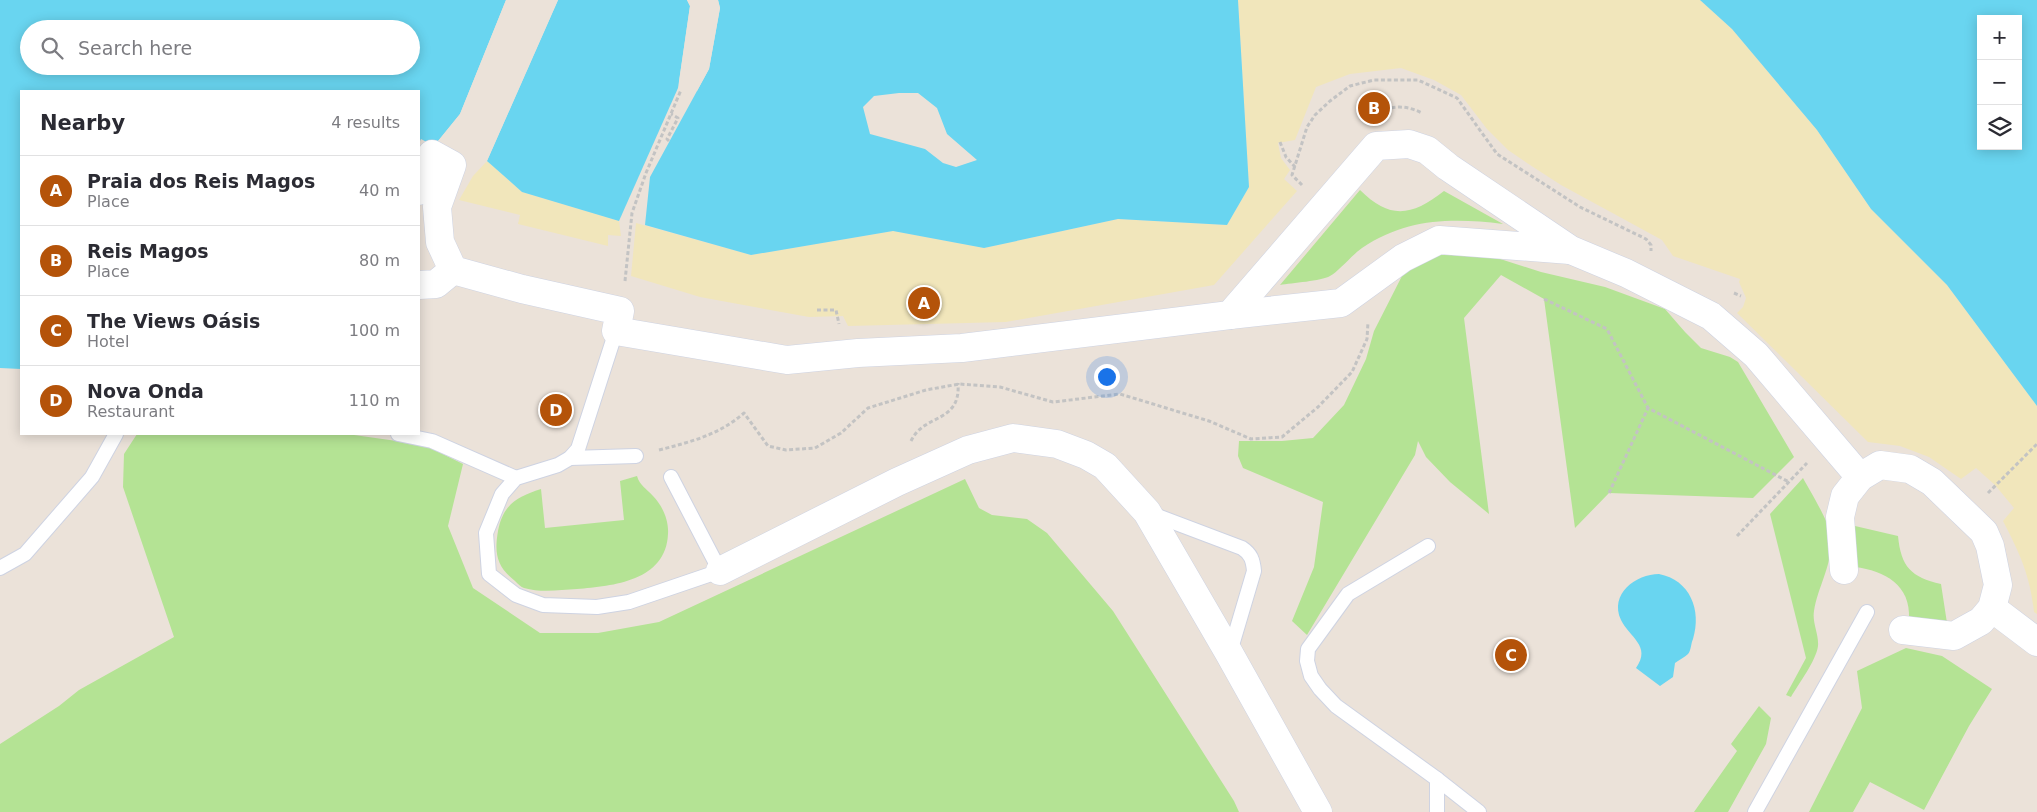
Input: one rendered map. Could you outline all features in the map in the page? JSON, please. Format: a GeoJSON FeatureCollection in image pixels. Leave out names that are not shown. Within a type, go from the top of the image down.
{"type":"FeatureCollection","features":[{"type":"Feature","properties":{"kind":"street"},"geometry":{"type":"LineString","coordinates":[[1230,315],[1376,146],[1409,144],[1427,150],[1448,167],[1571,250],[1626,273],[1711,316],[1756,355],[1860,477]]}},
{"type":"Feature","properties":{"kind":"street"},"geometry":{"type":"LineString","coordinates":[[420,188],[432,154],[452,165],[437,207],[440,242],[453,270],[522,289],[618,321],[787,360],[858,353],[962,348],[1341,302],[1403,258],[1439,240],[1571,250]]}},
{"type":"Feature","properties":{"kind":"street"},"geometry":{"type":"LineString","coordinates":[[420,285],[436,284],[453,270]]}},
{"type":"Feature","properties":{"kind":"street"},"geometry":{"type":"LineString","coordinates":[[720,572],[897,482],[968,450],[1013,438],[1057,444],[1086,455],[1105,466],[1147,512],[1230,653],[1318,812]]}},
{"type":"Feature","properties":{"kind":"street"},"geometry":{"type":"LineString","coordinates":[[1844,570],[1840,517],[1845,496],[1860,477],[1880,465],[1910,469],[1932,482],[1953,500],[1984,532],[1990,546],[1998,585],[1992,608],[1980,621],[1954,636],[1903,630]]}},
{"type":"Feature","properties":{"kind":"street"},"geometry":{"type":"LineString","coordinates":[[1992,608],[2037,642]]}},
{"type":"Feature","properties":{"kind":"lane"},"geometry":{"type":"LineString","coordinates":[[618,321],[578,449],[570,458],[550,468],[516,478],[502,494],[486,533],[490,574],[516,596],[543,605],[597,607],[629,602],[720,572],[671,477]]}},
{"type":"Feature","properties":{"kind":"lane"},"geometry":{"type":"LineString","coordinates":[[0,568],[25,554],[74,498],[92,477],[115,435]]}},
{"type":"Feature","properties":{"kind":"lane"},"geometry":{"type":"LineString","coordinates":[[403,435],[432,441],[516,478]]}},
{"type":"Feature","properties":{"kind":"lane"},"geometry":{"type":"LineString","coordinates":[[570,458],[636,456]]}},
{"type":"Feature","properties":{"kind":"lane"},"geometry":{"type":"LineString","coordinates":[[1147,512],[1242,548],[1248,552],[1253,560],[1254,571],[1230,653]]}},
{"type":"Feature","properties":{"kind":"lane"},"geometry":{"type":"LineString","coordinates":[[1428,546],[1348,594],[1308,649],[1306,661],[1311,676],[1336,706],[1479,812]]}},
{"type":"Feature","properties":{"kind":"lane"},"geometry":{"type":"LineString","coordinates":[[1755,812],[1867,612]]}},
{"type":"Feature","properties":{"kind":"lane"},"geometry":{"type":"LineString","coordinates":[[1437,779],[1437,812]]}},
{"type":"Feature","properties":{"kind":"path"},"geometry":{"type":"LineString","coordinates":[[1292,175],[1308,127],[1315,115],[1350,86],[1374,80],[1418,80],[1457,98],[1497,154],[1580,207],[1646,240],[1652,249],[1651,253],[1657,257]]}},
{"type":"Feature","properties":{"kind":"path"},"geometry":{"type":"LineString","coordinates":[[618,321],[623,297],[632,214],[646,173],[681,90]]}},
{"type":"Feature","properties":{"kind":"path"},"geometry":{"type":"LineString","coordinates":[[669,141],[667,139],[678,118],[671,114]]}},
{"type":"Feature","properties":{"kind":"path"},"geometry":{"type":"LineString","coordinates":[[1280,142],[1286,157],[1295,167]]}},
{"type":"Feature","properties":{"kind":"path"},"geometry":{"type":"LineString","coordinates":[[636,456],[712,434],[730,425],[744,413],[768,446],[786,450],[814,448],[841,432],[868,408],[926,390],[959,384],[1000,387],[1053,402],[1120,394],[1208,420],[1251,439],[1282,437],[1318,407],[1352,372],[1367,339],[1372,279]]}},
{"type":"Feature","properties":{"kind":"path"},"geometry":{"type":"LineString","coordinates":[[1732,292],[1741,296]]}},
{"type":"Feature","properties":{"kind":"path"},"geometry":{"type":"LineString","coordinates":[[1544,299],[1607,329],[1648,408],[1789,482],[1737,536]]}},
{"type":"Feature","properties":{"kind":"path"},"geometry":{"type":"LineString","coordinates":[[817,310],[836,310],[840,332]]}},
{"type":"Feature","properties":{"kind":"path"},"geometry":{"type":"LineString","coordinates":[[910,445],[913,437],[927,425],[953,409],[957,401],[959,384],[955,378]]}},
{"type":"Feature","properties":{"kind":"path"},"geometry":{"type":"LineString","coordinates":[[1609,493],[1648,408]]}},
{"type":"Feature","properties":{"kind":"path"},"geometry":{"type":"LineString","coordinates":[[1988,493],[2037,444]]}},
{"type":"Feature","properties":{"kind":"green space"},"geometry":{"type":"Polygon","coordinates":[[[1360,190],[1381,206],[1401,211],[1422,206],[1444,191],[1503,224],[1448,221],[1413,226],[1379,238],[1362,248],[1337,271],[1326,278],[1280,285],[1360,190]]]}},
{"type":"Feature","properties":{"kind":"green space"},"geometry":{"type":"Polygon","coordinates":[[[1472,250],[1541,272],[1605,287],[1665,309],[1701,348],[1730,357],[1738,362],[1794,457],[1753,498],[1609,493],[1575,528],[1544,299],[1501,275],[1464,318],[1489,514],[1450,482],[1426,457],[1418,441],[1415,455],[1307,635],[1292,621],[1314,567],[1323,502],[1243,468],[1238,456],[1239,441],[1282,441],[1313,438],[1344,405],[1366,359],[1374,331],[1403,274],[1439,252],[1472,250]]]}},
{"type":"Feature","properties":{"kind":"green space"},"geometry":{"type":"Polygon","coordinates":[[[136,435],[354,435],[425,445],[463,464],[448,526],[473,588],[540,633],[598,633],[659,622],[965,479],[979,508],[992,515],[1027,519],[1047,533],[1113,611],[1234,801],[1239,812],[0,812],[0,744],[59,706],[79,690],[174,637],[123,487],[124,454],[136,435]]]}},
{"type":"Feature","properties":{"kind":"green space"},"geometry":{"type":"Polygon","coordinates":[[[637,476],[642,485],[662,508],[668,529],[665,550],[658,562],[648,571],[621,583],[606,586],[544,591],[523,588],[504,571],[498,559],[496,547],[500,522],[507,508],[512,503],[524,495],[541,489],[545,528],[624,520],[620,481],[637,476]]]}},
{"type":"Feature","properties":{"kind":"green space"},"geometry":{"type":"Polygon","coordinates":[[[1803,478],[1830,531],[1831,547],[1828,566],[1814,611],[1818,642],[1817,652],[1791,697],[1786,695],[1806,658],[1770,514],[1803,478]]]}},
{"type":"Feature","properties":{"kind":"green space"},"geometry":{"type":"Polygon","coordinates":[[[1855,526],[1898,536],[1902,556],[1909,569],[1922,578],[1941,584],[1947,623],[1909,619],[1906,597],[1894,582],[1876,572],[1855,567],[1853,541],[1855,526]]]}},
{"type":"Feature","properties":{"kind":"green space"},"geometry":{"type":"Polygon","coordinates":[[[1906,648],[1942,656],[1992,689],[1969,726],[1924,810],[1870,782],[1853,812],[1809,812],[1862,708],[1857,671],[1906,648]]]}},
{"type":"Feature","properties":{"kind":"green space"},"geometry":{"type":"Polygon","coordinates":[[[1759,706],[1771,718],[1766,744],[1728,812],[1694,812],[1737,751],[1731,744],[1759,706]]]}},
{"type":"Feature","properties":{"kind":"sand"},"geometry":{"type":"Polygon","coordinates":[[[1238,0],[1700,0],[1732,29],[1817,130],[1871,209],[1947,285],[2037,406],[2037,614],[2034,612],[2030,587],[2023,565],[2003,521],[2014,508],[1995,485],[1976,468],[1961,479],[1929,457],[1900,446],[1868,442],[1737,313],[1743,307],[1746,298],[1739,282],[1740,279],[1673,256],[1662,240],[1561,185],[1508,150],[1487,129],[1461,95],[1434,80],[1401,68],[1350,74],[1316,87],[1295,140],[1278,143],[1281,158],[1290,170],[1284,179],[1297,191],[1214,285],[1006,322],[848,326],[843,316],[809,317],[700,297],[631,276],[636,223],[751,255],[893,231],[984,248],[1118,219],[1227,225],[1249,187],[1238,0]]]}},
{"type":"Feature","properties":{"kind":"sand"},"geometry":{"type":"Polygon","coordinates":[[[487,161],[522,192],[619,221],[621,236],[608,235],[608,246],[518,224],[520,215],[459,200],[473,176],[487,161]]]}},
{"type":"Feature","properties":{"kind":"water"},"geometry":{"type":"Polygon","coordinates":[[[0,0],[506,0],[460,114],[434,146],[421,139],[420,141],[420,90],[20,90],[20,369],[0,368],[0,0]]]}},
{"type":"Feature","properties":{"kind":"water"},"geometry":{"type":"Polygon","coordinates":[[[558,0],[687,0],[690,6],[678,88],[619,221],[522,192],[487,161],[558,0]]]}},
{"type":"Feature","properties":{"kind":"water"},"geometry":{"type":"Polygon","coordinates":[[[718,0],[1238,0],[1249,187],[1227,225],[1118,219],[984,248],[893,231],[751,255],[645,225],[650,177],[709,69],[720,8],[718,0]],[[918,93],[874,96],[863,107],[870,134],[925,149],[943,163],[956,167],[977,160],[947,134],[937,108],[918,93]]]}},
{"type":"Feature","properties":{"kind":"water"},"geometry":{"type":"Polygon","coordinates":[[[1700,0],[2037,0],[2037,406],[1947,285],[1871,209],[1817,130],[1732,29],[1700,0]]]}},
{"type":"Feature","properties":{"kind":"water"},"geometry":{"type":"Polygon","coordinates":[[[1659,574],[1670,577],[1686,590],[1691,598],[1696,617],[1689,653],[1675,663],[1673,677],[1660,686],[1636,668],[1642,654],[1638,642],[1621,620],[1618,611],[1622,594],[1627,587],[1642,578],[1659,574]]]}},
{"type":"Feature","properties":{"kind":"pier"},"geometry":{"type":"Polygon","coordinates":[[[506,0],[508,0],[462,115],[436,147],[434,146],[460,114],[506,0]]]}},
{"type":"Feature","properties":{"kind":"pier"},"geometry":{"type":"Polygon","coordinates":[[[555,0],[558,0],[486,163],[485,160],[555,0]]]}},
{"type":"Feature","properties":{"kind":"pier"},"geometry":{"type":"Polygon","coordinates":[[[687,0],[689,0],[692,6],[681,83],[679,82],[690,6],[687,0]]]}},
{"type":"Feature","properties":{"kind":"pier"},"geometry":{"type":"Polygon","coordinates":[[[715,0],[718,0],[720,8],[709,69],[697,91],[695,90],[707,68],[718,8],[715,0]]]}},
{"type":"Feature","properties":{"kind":"place","name":"Reis Magos"},"geometry":{"type":"Point","coordinates":[1374,108]}},
{"type":"Feature","properties":{"kind":"place","name":"Praia dos Reis Magos"},"geometry":{"type":"Point","coordinates":[924,303]}},
{"type":"Feature","properties":{"kind":"place","name":"Nova Onda"},"geometry":{"type":"Point","coordinates":[556,410]}},
{"type":"Feature","properties":{"kind":"place","name":"The Views Oásis"},"geometry":{"type":"Point","coordinates":[1511,655]}}]}
